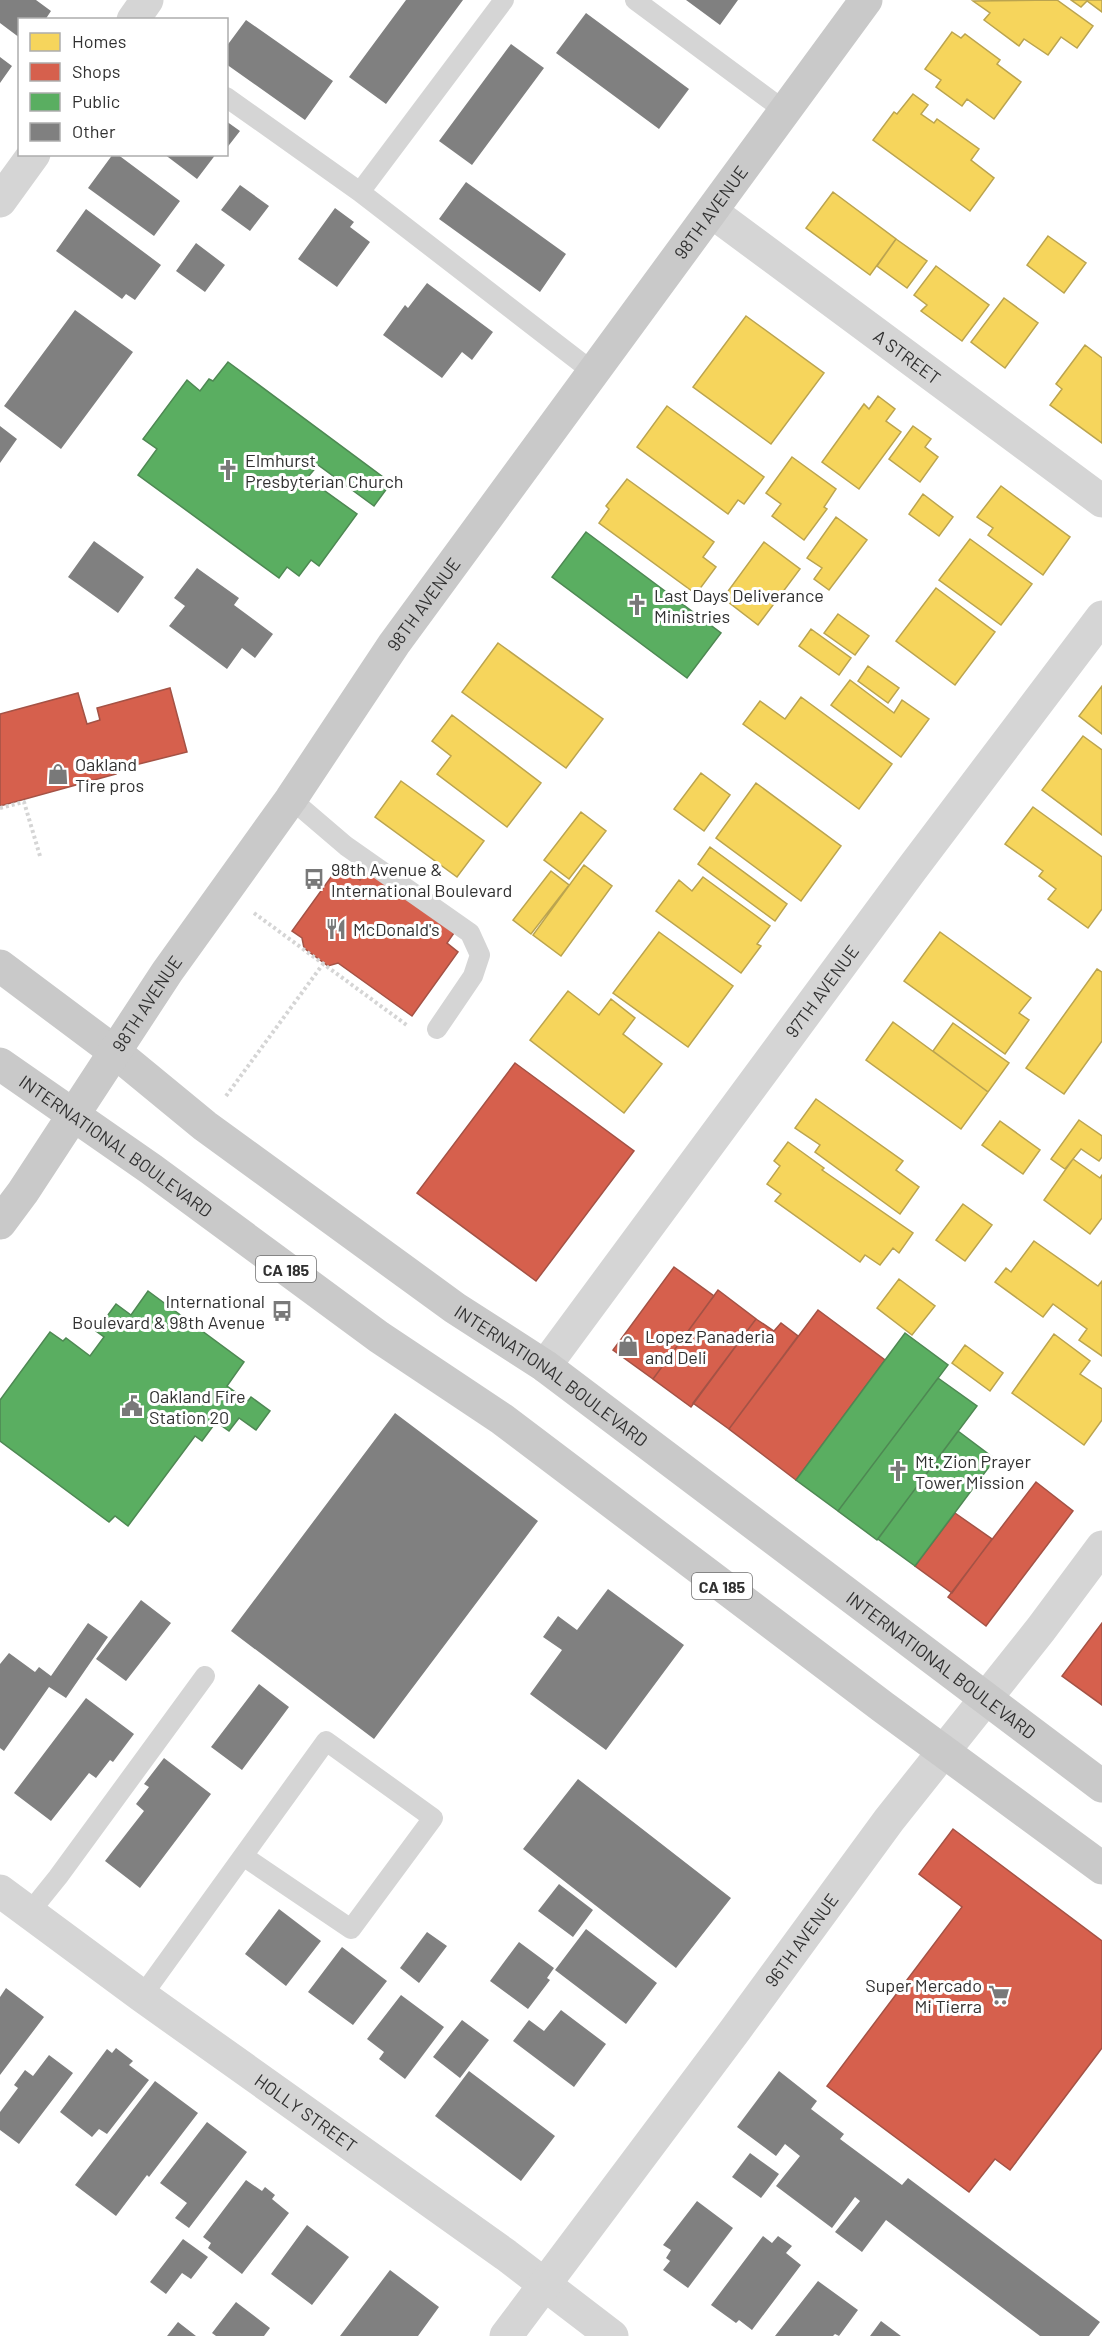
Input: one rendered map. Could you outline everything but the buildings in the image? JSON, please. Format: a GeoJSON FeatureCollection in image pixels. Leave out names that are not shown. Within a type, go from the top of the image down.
{"type":"FeatureCollection","features":[{"type":"Feature","properties":{"kind":"main road","name":"98TH AVENUE"},"geometry":{"type":"LineString","coordinates":[[0,1223],[23,1192],[167,972],[291,799],[394,644],[866,0]]}},
{"type":"Feature","properties":{"kind":"main road","name":"INTERNATIONAL BOULEVARD"},"geometry":{"type":"LineString","coordinates":[[0,966],[115,1052],[206,1126],[455,1308],[545,1366],[1102,1786]]}},
{"type":"Feature","properties":{"kind":"main road","name":"INTERNATIONAL BOULEVARD"},"geometry":{"type":"LineString","coordinates":[[0,1064],[151,1169],[379,1337],[502,1419],[943,1752],[1102,1868]]}},
{"type":"Feature","properties":{"kind":"street"},"geometry":{"type":"LineString","coordinates":[[0,201],[33,156]]}},
{"type":"Feature","properties":{"kind":"street","name":"A STREET"},"geometry":{"type":"LineString","coordinates":[[712,212],[1102,501]]}},
{"type":"Feature","properties":{"kind":"street","name":"97TH AVENUE"},"geometry":{"type":"LineString","coordinates":[[545,1366],[911,870],[1102,617]]}},
{"type":"Feature","properties":{"kind":"street","name":"96TH AVENUE"},"geometry":{"type":"LineString","coordinates":[[506,2336],[889,1820],[1102,1548]]}},
{"type":"Feature","properties":{"kind":"street","name":"HOLLY STREET"},"geometry":{"type":"LineString","coordinates":[[0,1891],[142,1996],[506,2255],[612,2336]]}},
{"type":"Feature","properties":{"kind":"lane"},"geometry":{"type":"LineString","coordinates":[[360,192],[504,0]]}},
{"type":"Feature","properties":{"kind":"lane"},"geometry":{"type":"LineString","coordinates":[[635,0],[785,111]]}},
{"type":"Feature","properties":{"kind":"lane"},"geometry":{"type":"LineString","coordinates":[[228,98],[360,192],[593,372]]}},
{"type":"Feature","properties":{"kind":"lane"},"geometry":{"type":"LineString","coordinates":[[291,799],[346,846],[470,933],[480,955],[473,976],[437,1029]]}},
{"type":"Feature","properties":{"kind":"lane"},"geometry":{"type":"LineString","coordinates":[[29,1913],[58,1877],[205,1676]]}},
{"type":"Feature","properties":{"kind":"lane"},"geometry":{"type":"LineString","coordinates":[[142,1996],[243,1856],[326,1741],[433,1818],[351,1929],[243,1856]]}},
{"type":"Feature","properties":{"kind":"path"},"geometry":{"type":"LineString","coordinates":[[0,808],[24,802],[40,856]]}},
{"type":"Feature","properties":{"kind":"path"},"geometry":{"type":"LineString","coordinates":[[224,892],[412,1029]]}},
{"type":"Feature","properties":{"kind":"path"},"geometry":{"type":"LineString","coordinates":[[206,1126],[244,1069],[323,964]]}},
{"type":"Feature","properties":{"kind":"place","name":"Elmhurst Presbyterian Church"},"geometry":{"type":"Point","coordinates":[228,470]}},
{"type":"Feature","properties":{"kind":"place","name":"Last Days Deliverance Ministries"},"geometry":{"type":"Point","coordinates":[637,605]}},
{"type":"Feature","properties":{"kind":"place","name":"Oakland Tire pros"},"geometry":{"type":"Point","coordinates":[58,774]}},
{"type":"Feature","properties":{"kind":"place","name":"98th Avenue & International Boulevard"},"geometry":{"type":"Point","coordinates":[314,879]}},
{"type":"Feature","properties":{"kind":"place","name":"McDonald's"},"geometry":{"type":"Point","coordinates":[336,929]}},
{"type":"Feature","properties":{"kind":"place","name":"International Boulevard & 98th Avenue"},"geometry":{"type":"Point","coordinates":[282,1311]}},
{"type":"Feature","properties":{"kind":"place","name":"Lopez Panaderia and Deli"},"geometry":{"type":"Point","coordinates":[628,1346]}},
{"type":"Feature","properties":{"kind":"place","name":"Oakland Fire Station 20"},"geometry":{"type":"Point","coordinates":[132,1406]}},
{"type":"Feature","properties":{"kind":"place","name":"Mt. Zion Prayer Tower Mission"},"geometry":{"type":"Point","coordinates":[898,1471]}},
{"type":"Feature","properties":{"kind":"place","name":"Super Mercado Mi Tierra"},"geometry":{"type":"Point","coordinates":[999,1995]}}]}
